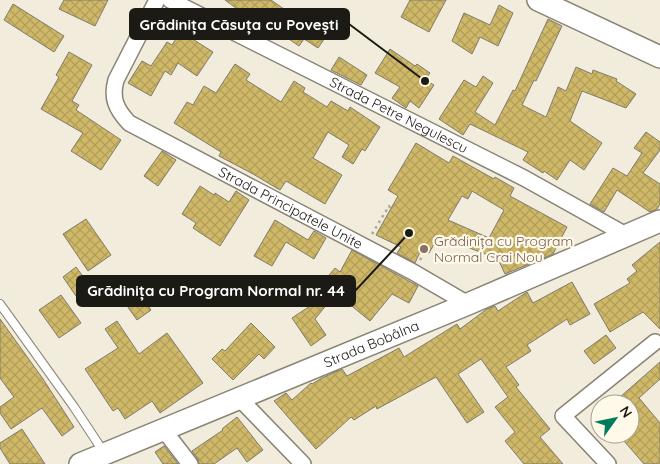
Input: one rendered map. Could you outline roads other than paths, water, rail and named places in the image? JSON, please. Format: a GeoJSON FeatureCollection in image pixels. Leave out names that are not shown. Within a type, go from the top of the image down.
{"type":"FeatureCollection","features":[{"type":"Feature","properties":{"kind":"main road"},"geometry":{"type":"LineString","coordinates":[[539,0],[660,57]]}},
{"type":"Feature","properties":{"kind":"main road","name":"Strada Bobâlna"},"geometry":{"type":"LineString","coordinates":[[80,464],[468,304],[660,220]]}},
{"type":"Feature","properties":{"kind":"street","name":"Strada Principatele Unite"},"geometry":{"type":"LineString","coordinates":[[157,0],[116,80],[114,89],[116,108],[128,123],[366,247],[468,304]]}},
{"type":"Feature","properties":{"kind":"street","name":"Strada Petre Negulescu"},"geometry":{"type":"LineString","coordinates":[[170,0],[524,178],[626,235]]}},
{"type":"Feature","properties":{"kind":"street"},"geometry":{"type":"LineString","coordinates":[[608,464],[563,416],[655,342]]}},
{"type":"Feature","properties":{"kind":"street"},"geometry":{"type":"LineString","coordinates":[[239,398],[303,464]]}},
{"type":"Feature","properties":{"kind":"street"},"geometry":{"type":"LineString","coordinates":[[163,429],[190,464]]}},
{"type":"Feature","properties":{"kind":"lane"},"geometry":{"type":"LineString","coordinates":[[0,304],[74,407],[104,453]]}},
{"type":"Feature","properties":{"kind":"place","name":"Grădinița Căsuța cu Povești"},"geometry":{"type":"Point","coordinates":[425,81]}},
{"type":"Feature","properties":{"kind":"place","name":"Grădinița cu Program Normal nr. 44"},"geometry":{"type":"Point","coordinates":[409,233]}},
{"type":"Feature","properties":{"kind":"place","name":"Grădinița cu Program Normal Crai Nou"},"geometry":{"type":"Point","coordinates":[424,249]}}]}
